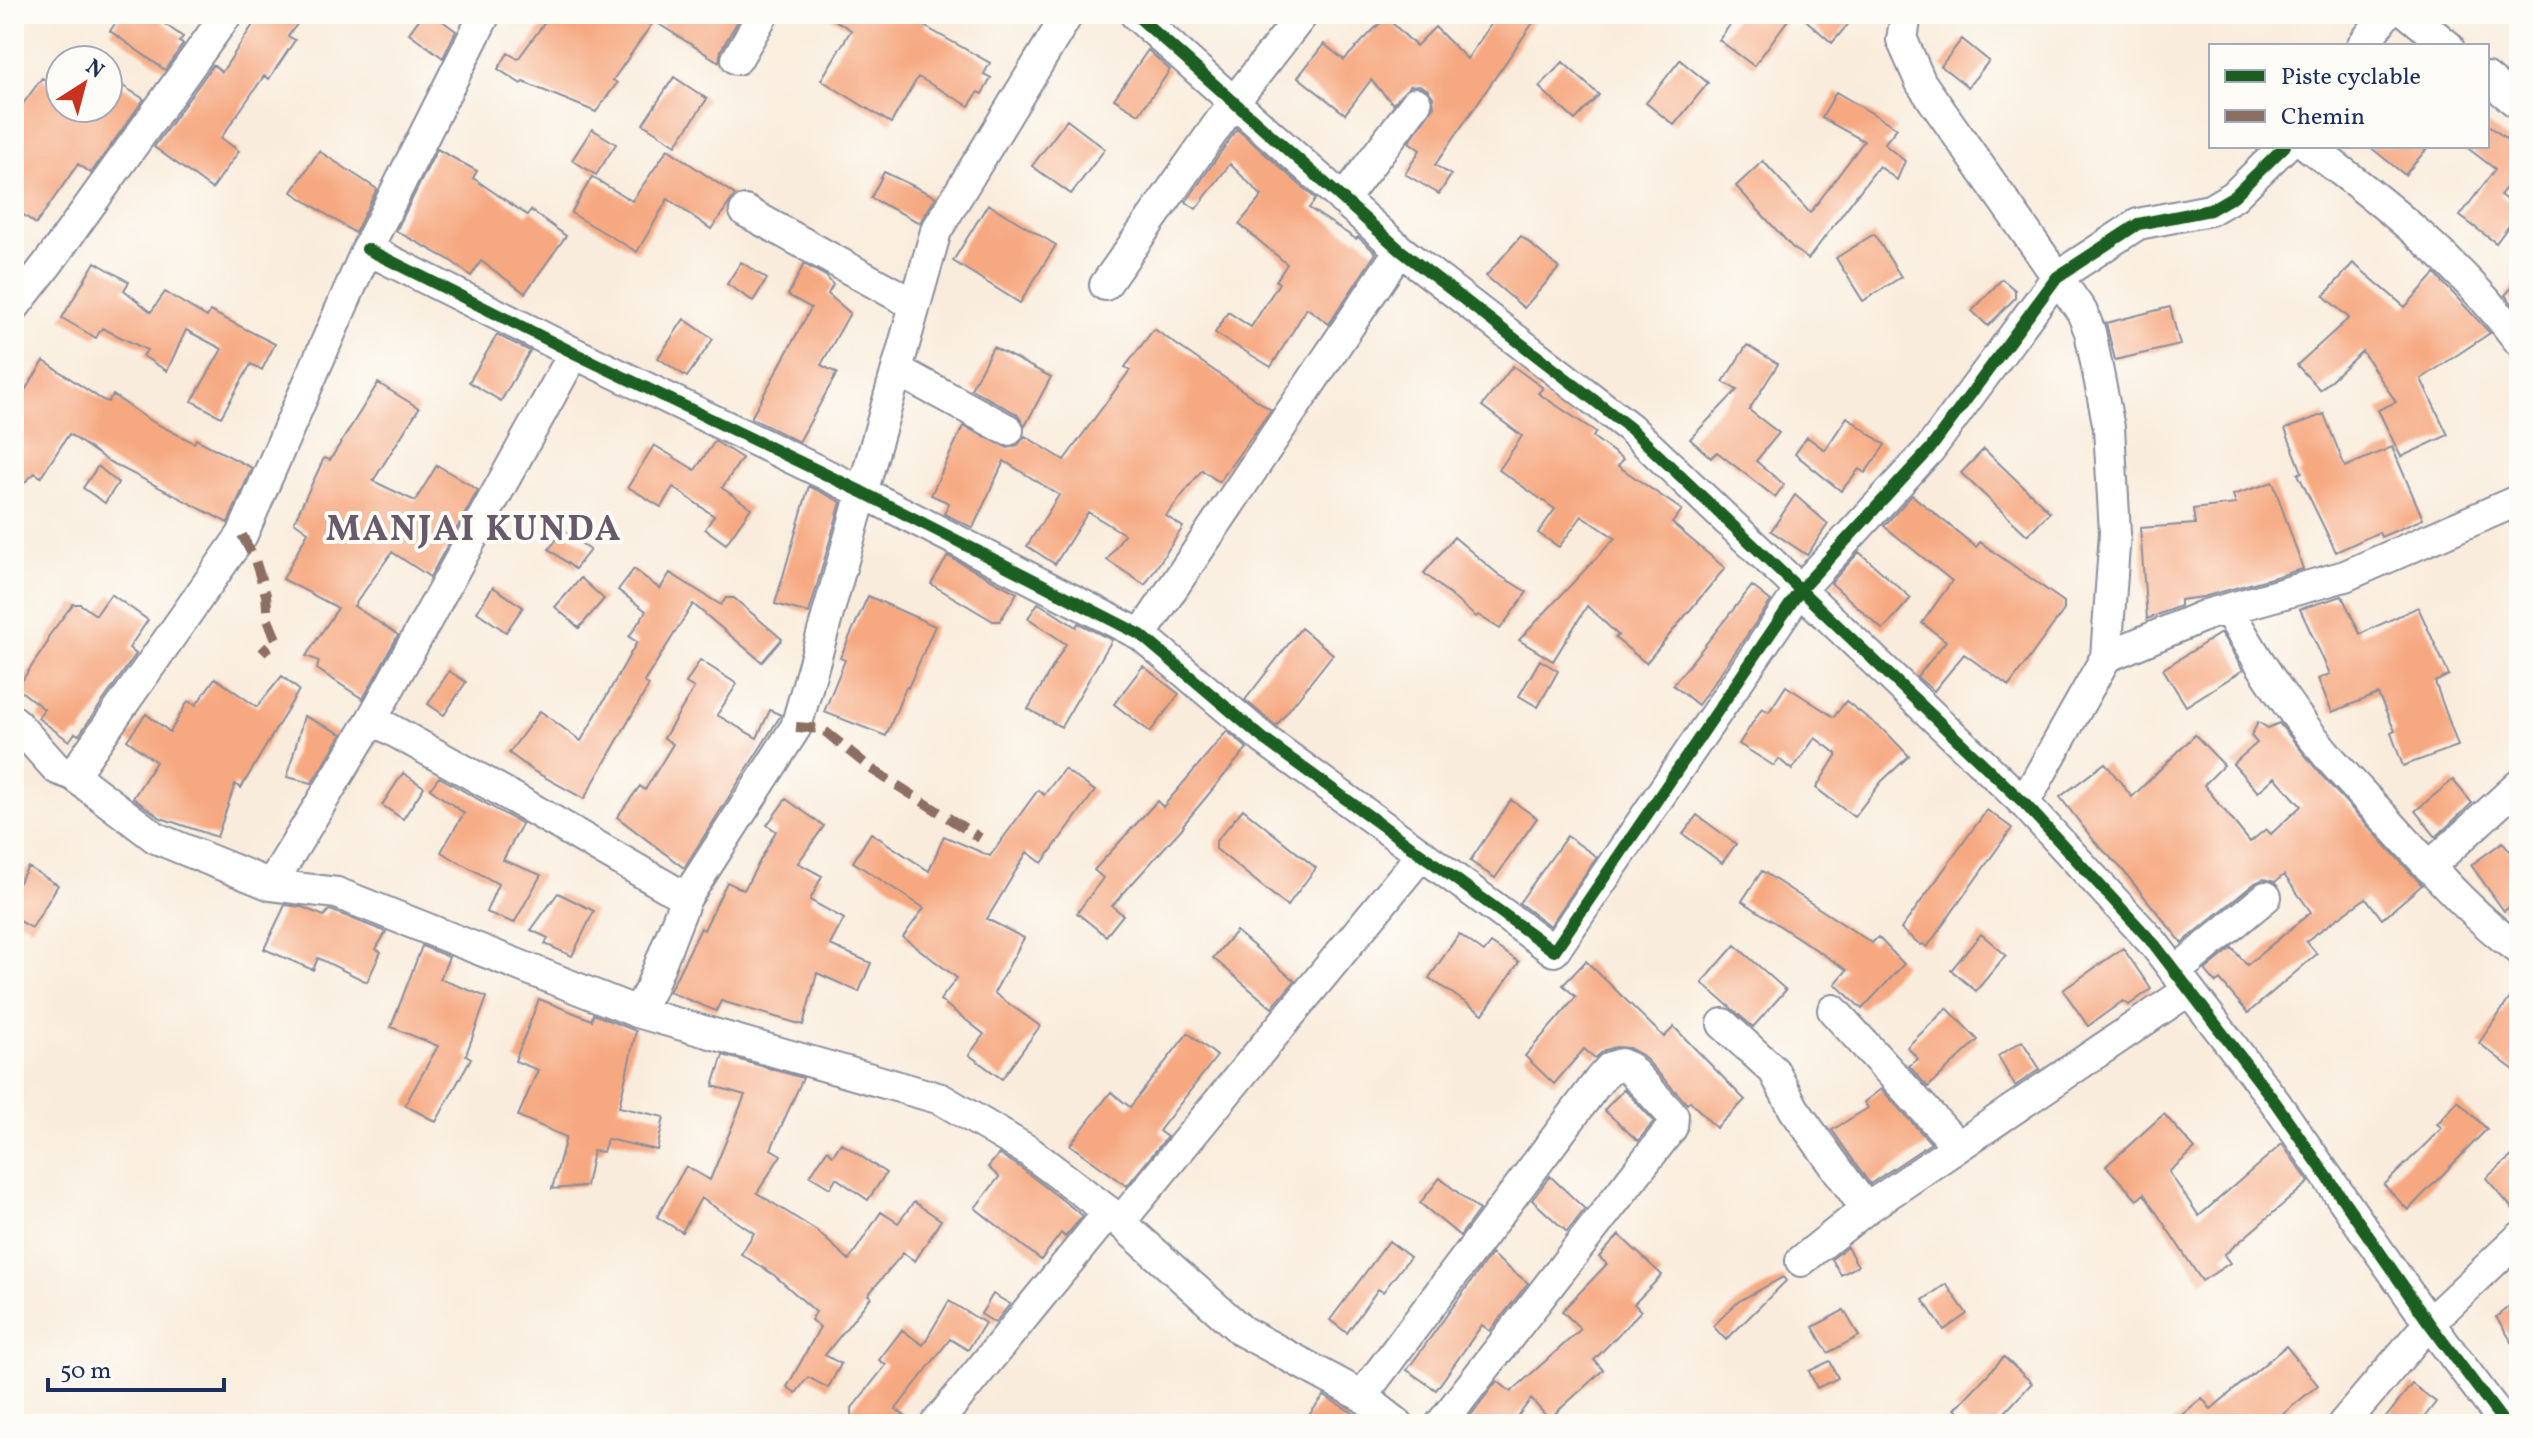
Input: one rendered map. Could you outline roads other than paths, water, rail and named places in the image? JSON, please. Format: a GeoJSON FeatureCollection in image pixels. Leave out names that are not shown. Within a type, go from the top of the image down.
{"type":"FeatureCollection","features":[{"type":"Feature","properties":{"kind":"street"},"geometry":{"type":"LineString","coordinates":[[14,307],[227,14]]}},
{"type":"Feature","properties":{"kind":"street"},"geometry":{"type":"LineString","coordinates":[[65,772],[242,535],[367,249],[485,14]]}},
{"type":"Feature","properties":{"kind":"street"},"geometry":{"type":"LineString","coordinates":[[737,59],[763,14]]}},
{"type":"Feature","properties":{"kind":"street"},"geometry":{"type":"LineString","coordinates":[[637,1012],[650,990],[686,898],[796,727],[936,231],[1068,14]]}},
{"type":"Feature","properties":{"kind":"street"},"geometry":{"type":"LineString","coordinates":[[1135,14],[1400,250],[1630,428],[2024,803],[2154,944],[2275,1102],[2429,1323],[2505,1424]]}},
{"type":"Feature","properties":{"kind":"street"},"geometry":{"type":"LineString","coordinates":[[1105,285],[1233,103],[1303,14]]}},
{"type":"Feature","properties":{"kind":"street"},"geometry":{"type":"LineString","coordinates":[[1906,14],[1902,40],[1921,83],[2082,312],[2090,332],[2109,428],[2115,533],[2106,657],[2024,803]]}},
{"type":"Feature","properties":{"kind":"street"},"geometry":{"type":"LineString","coordinates":[[2364,44],[2386,14]]}},
{"type":"Feature","properties":{"kind":"street"},"geometry":{"type":"LineString","coordinates":[[2409,14],[2446,44]]}},
{"type":"Feature","properties":{"kind":"street"},"geometry":{"type":"LineString","coordinates":[[2489,80],[2516,102]]}},
{"type":"Feature","properties":{"kind":"street"},"geometry":{"type":"LineString","coordinates":[[1343,200],[1416,103]]}},
{"type":"Feature","properties":{"kind":"street"},"geometry":{"type":"LineString","coordinates":[[367,249],[862,492],[1141,635],[1265,740],[1554,951],[1800,590],[1930,449],[2057,277],[2138,224],[2210,210],[2234,196],[2283,148]]}},
{"type":"Feature","properties":{"kind":"street"},"geometry":{"type":"LineString","coordinates":[[2311,148],[2371,192],[2457,270],[2483,296],[2519,341]]}},
{"type":"Feature","properties":{"kind":"street"},"geometry":{"type":"LineString","coordinates":[[745,211],[915,305]]}},
{"type":"Feature","properties":{"kind":"street"},"geometry":{"type":"LineString","coordinates":[[1141,635],[1400,250]]}},
{"type":"Feature","properties":{"kind":"street"},"geometry":{"type":"LineString","coordinates":[[271,885],[372,719],[574,353]]}},
{"type":"Feature","properties":{"kind":"street"},"geometry":{"type":"LineString","coordinates":[[897,370],[1008,430]]}},
{"type":"Feature","properties":{"kind":"street"},"geometry":{"type":"LineString","coordinates":[[2106,657],[2206,615],[2345,576],[2519,500]]}},
{"type":"Feature","properties":{"kind":"street"},"geometry":{"type":"LineString","coordinates":[[2228,609],[2262,667],[2327,755],[2443,884],[2491,929],[2519,950]]}},
{"type":"Feature","properties":{"kind":"street"},"geometry":{"type":"LineString","coordinates":[[372,719],[686,898]]}},
{"type":"Feature","properties":{"kind":"street"},"geometry":{"type":"LineString","coordinates":[[14,721],[65,772],[156,838],[271,885],[337,893],[637,1012],[941,1099],[1027,1150],[1114,1217],[1242,1331],[1362,1396],[1398,1424]]}},
{"type":"Feature","properties":{"kind":"street"},"geometry":{"type":"LineString","coordinates":[[14,756],[65,772]]}},
{"type":"Feature","properties":{"kind":"street"},"geometry":{"type":"LineString","coordinates":[[2429,867],[2519,785]]}},
{"type":"Feature","properties":{"kind":"street"},"geometry":{"type":"LineString","coordinates":[[936,1424],[1422,854]]}},
{"type":"Feature","properties":{"kind":"street"},"geometry":{"type":"LineString","coordinates":[[1801,1261],[1866,1209],[1958,1146],[2182,981],[2266,897]]}},
{"type":"Feature","properties":{"kind":"street"},"geometry":{"type":"LineString","coordinates":[[1833,1010],[1958,1146]]}},
{"type":"Feature","properties":{"kind":"street"},"geometry":{"type":"LineString","coordinates":[[1723,1024],[1774,1071],[1794,1109],[1866,1209]]}},
{"type":"Feature","properties":{"kind":"street"},"geometry":{"type":"LineString","coordinates":[[1362,1396],[1600,1079],[1611,1067],[1621,1064],[1629,1068],[1665,1105],[1673,1116],[1672,1127],[1441,1424]]}},
{"type":"Feature","properties":{"kind":"street"},"geometry":{"type":"LineString","coordinates":[[2343,1424],[2429,1323],[2519,1238]]}},
{"type":"Feature","properties":{"kind":"district","name":"MANJAI KUNDA"},"geometry":{"type":"Point","coordinates":[474,527]}}]}
